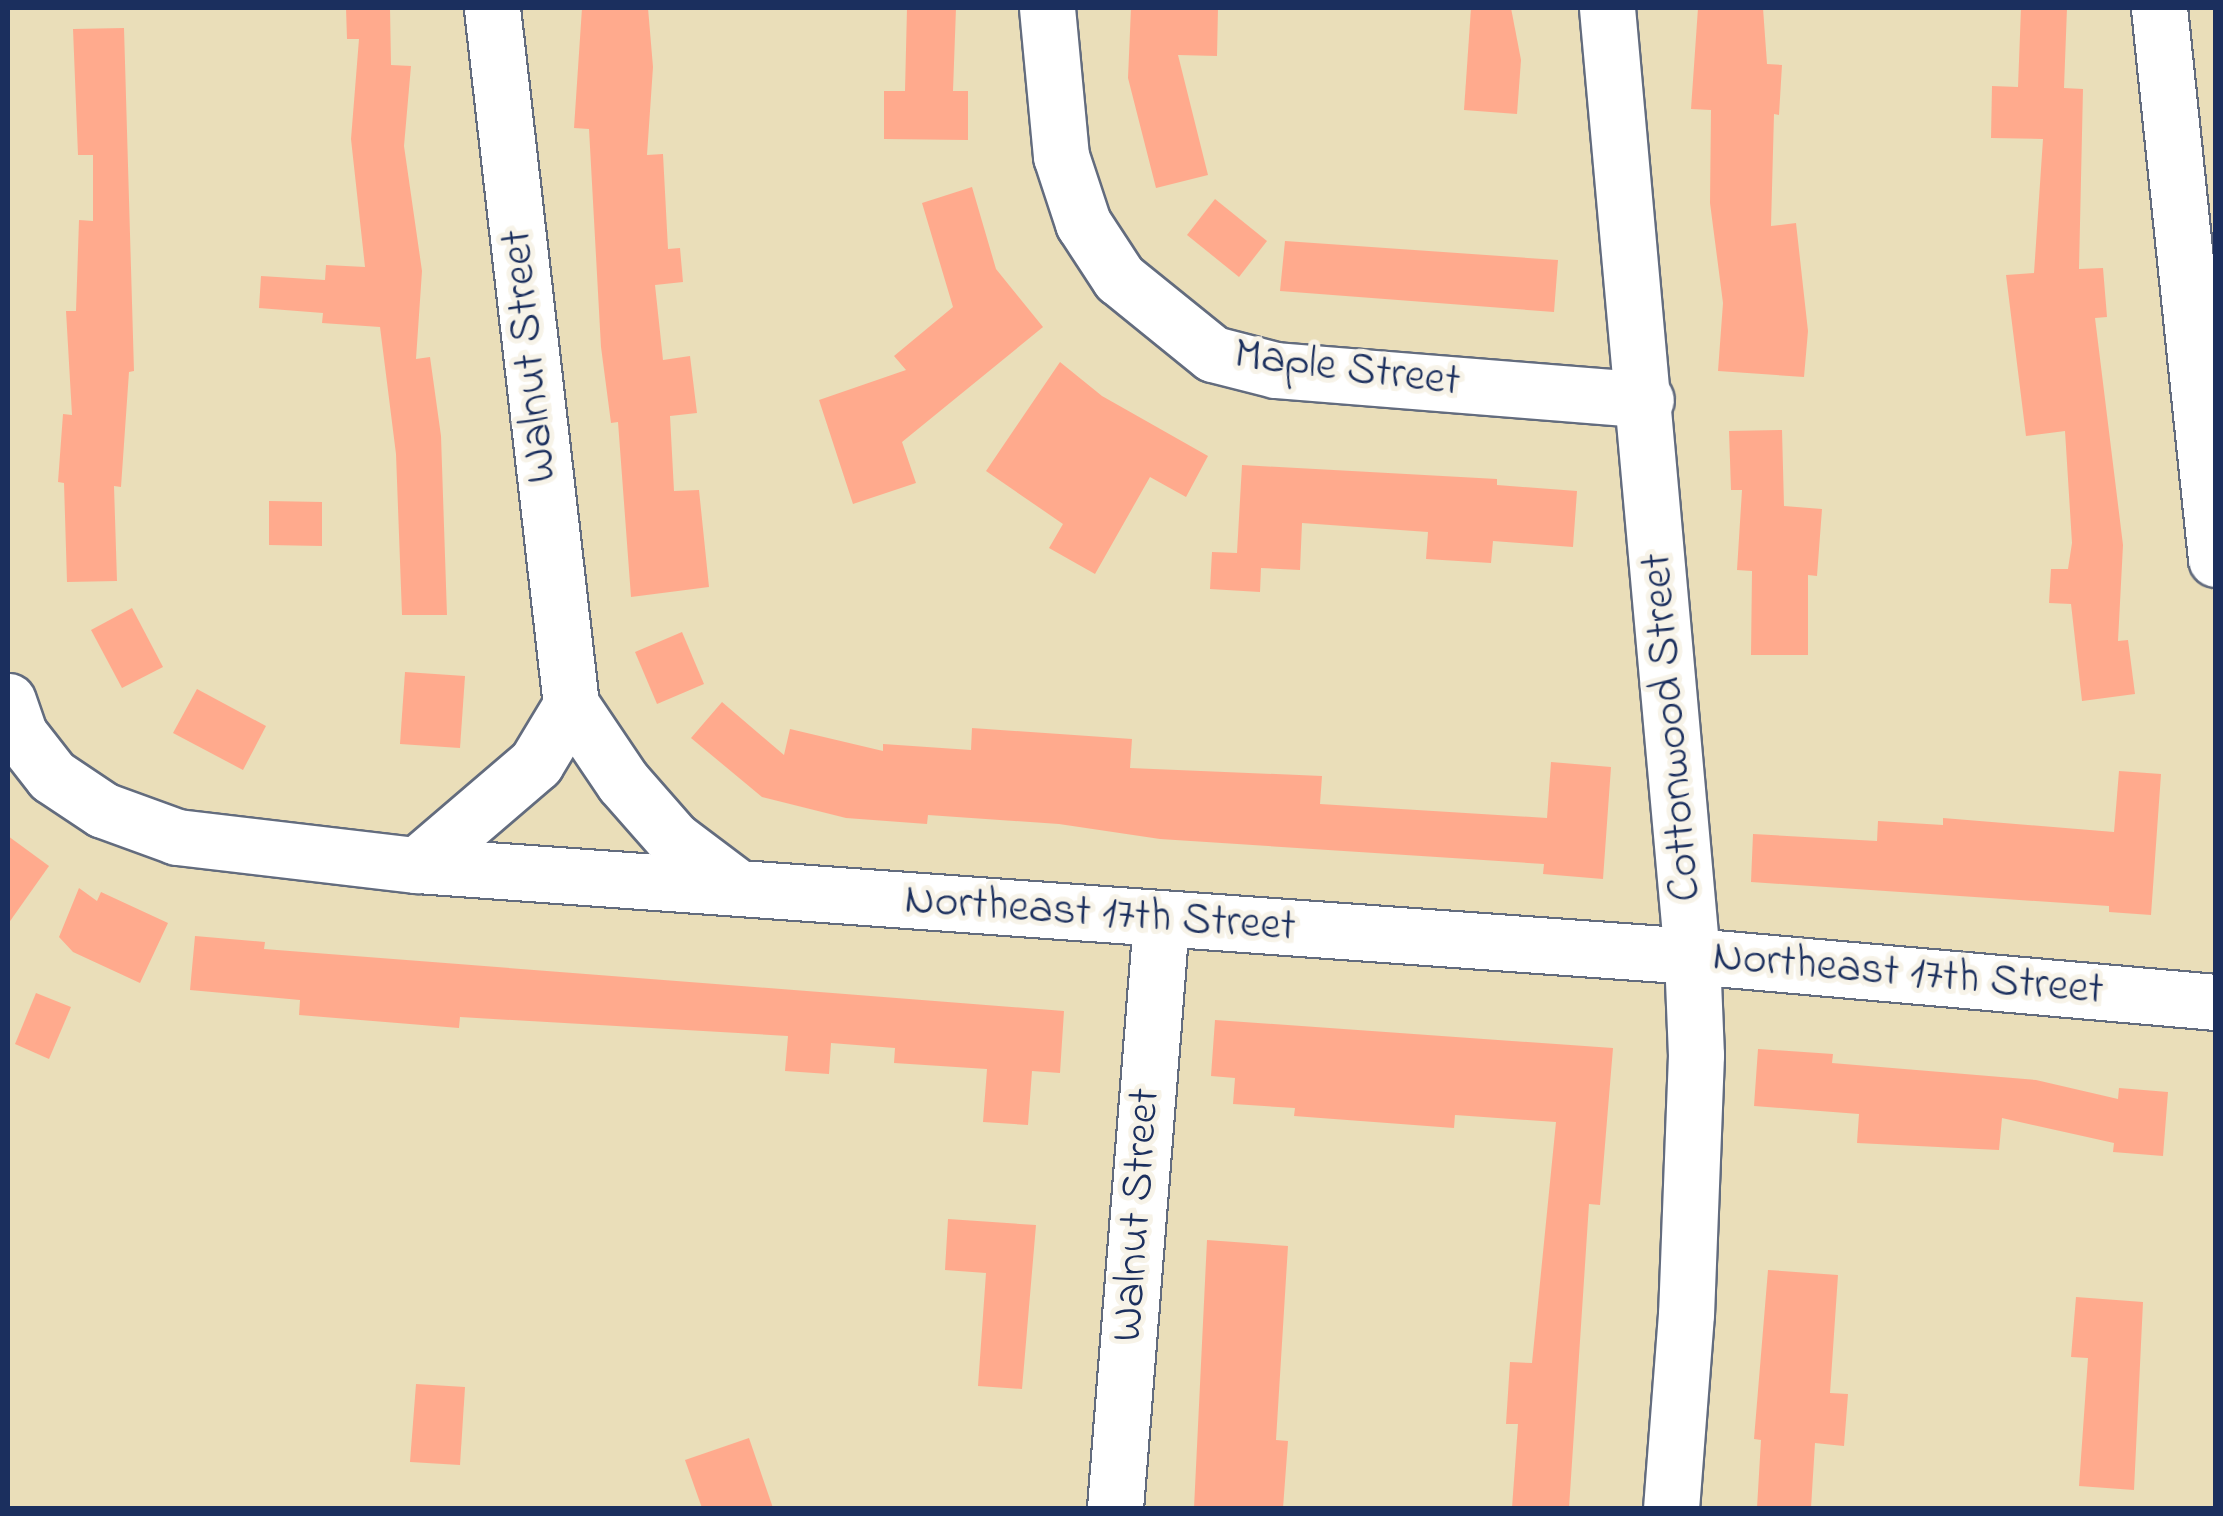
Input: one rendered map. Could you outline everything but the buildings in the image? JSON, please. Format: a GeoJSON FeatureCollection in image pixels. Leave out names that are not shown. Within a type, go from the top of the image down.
{"type":"FeatureCollection","features":[{"type":"Feature","properties":{"kind":"street","name":"Walnut Street"},"geometry":{"type":"LineString","coordinates":[[492,8],[571,705],[623,782],[674,840],[738,888]]}},
{"type":"Feature","properties":{"kind":"street","name":"Maple Street"},"geometry":{"type":"LineString","coordinates":[[1047,8],[1061,156],[1082,222],[1118,278],[1213,354],[1276,370],[1646,400]]}},
{"type":"Feature","properties":{"kind":"street","name":"Cottonwood Street"},"geometry":{"type":"LineString","coordinates":[[1607,8],[1646,400],[1692,956],[1696,1055],[1686,1314],[1671,1508]]}},
{"type":"Feature","properties":{"kind":"street"},"geometry":{"type":"LineString","coordinates":[[2159,8],[2208,437],[2216,559]]}},
{"type":"Feature","properties":{"kind":"street"},"geometry":{"type":"LineString","coordinates":[[417,865],[536,763],[571,705]]}},
{"type":"Feature","properties":{"kind":"street","name":"Northeast 17th Street"},"geometry":{"type":"LineString","coordinates":[[14,718],[52,776],[103,810],[177,837],[417,865],[1692,956],[2216,1002]]}},
{"type":"Feature","properties":{"kind":"street","name":"Walnut Street"},"geometry":{"type":"LineString","coordinates":[[1115,1508],[1161,921]]}}]}
